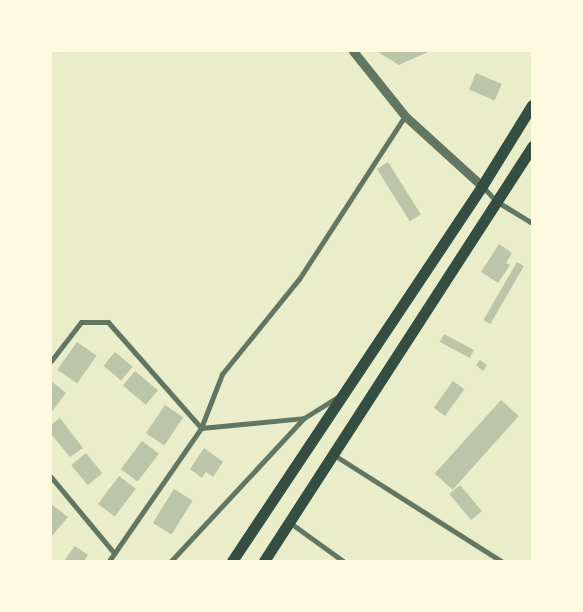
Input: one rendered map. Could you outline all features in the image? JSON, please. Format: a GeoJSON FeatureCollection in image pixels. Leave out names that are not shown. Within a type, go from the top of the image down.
{"type":"FeatureCollection","features":[{"type":"Feature","properties":{"kind":"main road"},"geometry":{"type":"LineString","coordinates":[[232,561],[482,186],[532,105]]}},
{"type":"Feature","properties":{"kind":"main road"},"geometry":{"type":"LineString","coordinates":[[264,561],[532,146]]}},
{"type":"Feature","properties":{"kind":"street"},"geometry":{"type":"LineString","coordinates":[[353,51],[405,116],[496,201],[532,224]]}},
{"type":"Feature","properties":{"kind":"street"},"geometry":{"type":"LineString","coordinates":[[108,561],[201,428],[222,374],[299,278],[405,116]]}},
{"type":"Feature","properties":{"kind":"street"},"geometry":{"type":"LineString","coordinates":[[51,361],[81,322],[108,322],[201,428]]}},
{"type":"Feature","properties":{"kind":"street"},"geometry":{"type":"LineString","coordinates":[[171,561],[304,418],[344,393]]}},
{"type":"Feature","properties":{"kind":"street"},"geometry":{"type":"LineString","coordinates":[[201,428],[304,418]]}},
{"type":"Feature","properties":{"kind":"street"},"geometry":{"type":"LineString","coordinates":[[334,455],[500,561]]}},
{"type":"Feature","properties":{"kind":"street"},"geometry":{"type":"LineString","coordinates":[[51,477],[114,553]]}},
{"type":"Feature","properties":{"kind":"street"},"geometry":{"type":"LineString","coordinates":[[290,522],[340,560]]}},
{"type":"Feature","properties":{"kind":"building"},"geometry":{"type":"Polygon","coordinates":[[[376,51],[430,51],[399,65],[376,51]]]}},
{"type":"Feature","properties":{"kind":"building"},"geometry":{"type":"Polygon","coordinates":[[[476,73],[502,84],[495,101],[469,90],[476,73]]]}},
{"type":"Feature","properties":{"kind":"building"},"geometry":{"type":"Polygon","coordinates":[[[388,162],[421,215],[410,221],[377,169],[388,162]]]}},
{"type":"Feature","properties":{"kind":"building"},"geometry":{"type":"Polygon","coordinates":[[[499,244],[512,253],[506,263],[510,265],[498,283],[481,272],[499,244]]]}},
{"type":"Feature","properties":{"kind":"building"},"geometry":{"type":"Polygon","coordinates":[[[517,262],[524,266],[490,324],[484,320],[517,262]]]}},
{"type":"Feature","properties":{"kind":"building"},"geometry":{"type":"Polygon","coordinates":[[[444,334],[474,350],[470,358],[440,342],[444,334]]]}},
{"type":"Feature","properties":{"kind":"building"},"geometry":{"type":"Polygon","coordinates":[[[77,342],[97,356],[77,384],[57,370],[77,342]]]}},
{"type":"Feature","properties":{"kind":"building"},"geometry":{"type":"Polygon","coordinates":[[[115,352],[133,367],[121,381],[103,366],[115,352]]]}},
{"type":"Feature","properties":{"kind":"building"},"geometry":{"type":"Polygon","coordinates":[[[480,360],[487,365],[483,371],[476,365],[480,360]]]}},
{"type":"Feature","properties":{"kind":"building"},"geometry":{"type":"Polygon","coordinates":[[[135,371],[158,390],[146,405],[123,386],[135,371]]]}},
{"type":"Feature","properties":{"kind":"building"},"geometry":{"type":"Polygon","coordinates":[[[51,381],[66,393],[51,413],[51,381]]]}},
{"type":"Feature","properties":{"kind":"building"},"geometry":{"type":"Polygon","coordinates":[[[453,381],[464,389],[445,416],[434,408],[453,381]]]}},
{"type":"Feature","properties":{"kind":"building"},"geometry":{"type":"Polygon","coordinates":[[[501,400],[519,416],[453,490],[435,474],[501,400]]]}},
{"type":"Feature","properties":{"kind":"building"},"geometry":{"type":"Polygon","coordinates":[[[165,405],[183,417],[164,445],[146,433],[165,405]]]}},
{"type":"Feature","properties":{"kind":"building"},"geometry":{"type":"Polygon","coordinates":[[[60,418],[83,448],[70,457],[51,434],[51,425],[60,418]]]}},
{"type":"Feature","properties":{"kind":"building"},"geometry":{"type":"Polygon","coordinates":[[[142,441],[159,454],[138,482],[121,469],[142,441]]]}},
{"type":"Feature","properties":{"kind":"building"},"geometry":{"type":"Polygon","coordinates":[[[204,448],[223,462],[213,477],[206,472],[202,478],[190,469],[204,448]]]}},
{"type":"Feature","properties":{"kind":"building"},"geometry":{"type":"Polygon","coordinates":[[[86,453],[102,473],[88,485],[71,465],[86,453]]]}},
{"type":"Feature","properties":{"kind":"building"},"geometry":{"type":"Polygon","coordinates":[[[119,476],[136,489],[115,517],[98,504],[119,476]]]}},
{"type":"Feature","properties":{"kind":"building"},"geometry":{"type":"Polygon","coordinates":[[[460,485],[482,511],[471,520],[449,494],[460,485]]]}},
{"type":"Feature","properties":{"kind":"building"},"geometry":{"type":"Polygon","coordinates":[[[174,489],[193,501],[171,535],[153,523],[174,489]]]}},
{"type":"Feature","properties":{"kind":"building"},"geometry":{"type":"Polygon","coordinates":[[[51,504],[68,517],[51,537],[51,504]]]}},
{"type":"Feature","properties":{"kind":"building"},"geometry":{"type":"Polygon","coordinates":[[[75,546],[88,555],[84,561],[64,561],[75,546]]]}}]}
